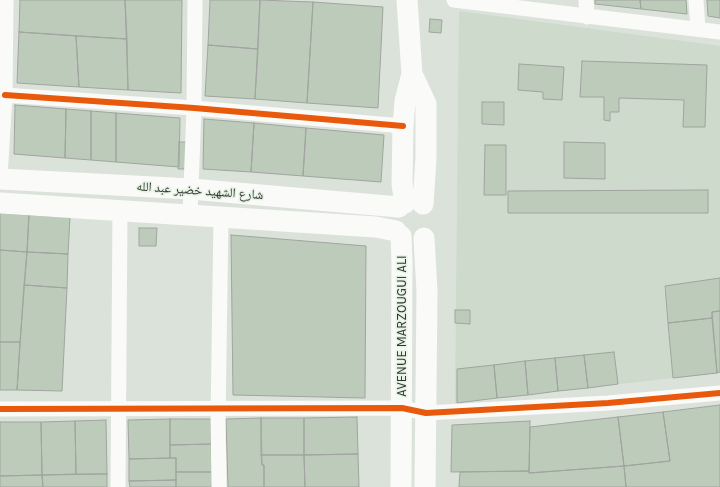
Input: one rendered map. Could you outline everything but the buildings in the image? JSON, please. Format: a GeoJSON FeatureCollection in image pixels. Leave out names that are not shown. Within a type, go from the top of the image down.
{"type":"FeatureCollection","features":[{"type":"Feature","properties":{"kind":"main road"},"geometry":{"type":"LineString","coordinates":[[407,0],[412,74],[406,101],[403,126],[402,184],[409,204]]}},
{"type":"Feature","properties":{"kind":"main road"},"geometry":{"type":"LineString","coordinates":[[409,204],[428,208],[432,214],[432,227],[424,238],[412,241],[406,240],[398,234],[394,225],[395,212],[409,204],[426,158],[426,104],[412,74]]}},
{"type":"Feature","properties":{"kind":"main road","name":"شارع الشهيد خضير عبد الله"},"geometry":{"type":"LineString","coordinates":[[0,178],[409,204]]}},
{"type":"Feature","properties":{"kind":"main road","name":"شارع الشهيد خضير عبد الله"},"geometry":{"type":"LineString","coordinates":[[0,203],[376,227],[398,234]]}},
{"type":"Feature","properties":{"kind":"main road","name":"AVENUE MARZOUGUI ALI"},"geometry":{"type":"LineString","coordinates":[[398,234],[402,262],[401,487]]}},
{"type":"Feature","properties":{"kind":"main road","name":"AVENUE MARZOUGUI ALI"},"geometry":{"type":"LineString","coordinates":[[424,238],[427,292],[425,487]]}},
{"type":"Feature","properties":{"kind":"street"},"geometry":{"type":"LineString","coordinates":[[0,178],[4,95],[3,29],[6,0]]}},
{"type":"Feature","properties":{"kind":"street"},"geometry":{"type":"LineString","coordinates":[[190,214],[194,108],[195,0]]}},
{"type":"Feature","properties":{"kind":"street"},"geometry":{"type":"LineString","coordinates":[[454,0],[720,32]]}},
{"type":"Feature","properties":{"kind":"street"},"geometry":{"type":"LineString","coordinates":[[586,0],[586,17]]}},
{"type":"Feature","properties":{"kind":"street"},"geometry":{"type":"LineString","coordinates":[[696,0],[698,29]]}},
{"type":"Feature","properties":{"kind":"street"},"geometry":{"type":"LineString","coordinates":[[4,95],[194,108],[403,126]]}},
{"type":"Feature","properties":{"kind":"street"},"geometry":{"type":"LineString","coordinates":[[118,487],[120,210]]}},
{"type":"Feature","properties":{"kind":"street"},"geometry":{"type":"LineString","coordinates":[[219,487],[221,217]]}},
{"type":"Feature","properties":{"kind":"street"},"geometry":{"type":"LineString","coordinates":[[0,409],[402,408],[426,414],[608,403],[720,393]]}},
{"type":"Feature","properties":{"kind":"shaded area"},"geometry":{"type":"Polygon","coordinates":[[[459,11],[720,46],[720,278],[664,287],[673,378],[455,403],[459,11]]]}},
{"type":"Feature","properties":{"kind":"cycle path"},"geometry":{"type":"LineString","coordinates":[[5,95],[194,108],[403,126]]}},
{"type":"Feature","properties":{"kind":"cycle path"},"geometry":{"type":"LineString","coordinates":[[0,409],[402,408],[426,413],[608,403],[720,393]]}}]}
